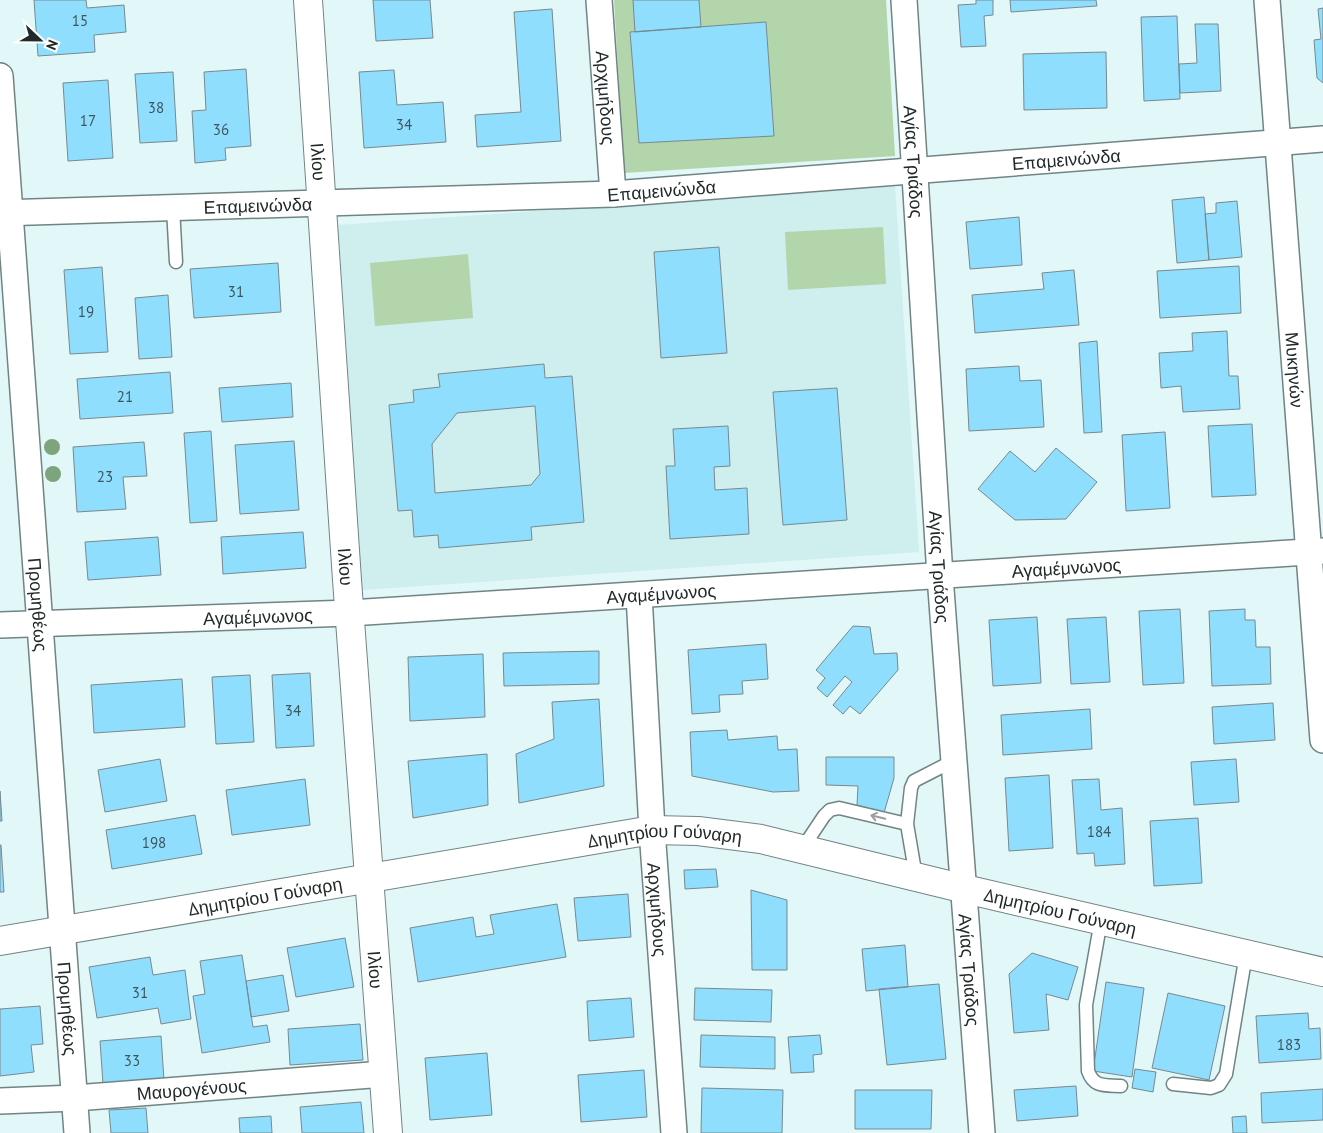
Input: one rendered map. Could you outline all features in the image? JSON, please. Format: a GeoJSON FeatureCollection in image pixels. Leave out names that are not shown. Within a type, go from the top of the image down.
{"type":"FeatureCollection","features":[{"type":"Feature","properties":{"kind":"main road","name":"Ιλίου"},"geometry":{"type":"LineString","coordinates":[[308,0],[388,1133]]}},
{"type":"Feature","properties":{"kind":"main road","name":"Δημητρίου Γούναρη"},"geometry":{"type":"LineString","coordinates":[[0,942],[652,830],[707,832],[761,839],[965,889],[1323,972]]}},
{"type":"Feature","properties":{"kind":"street","name":"Αρχιμήδους"},"geometry":{"type":"LineString","coordinates":[[599,0],[613,194]]}},
{"type":"Feature","properties":{"kind":"street","name":"Αγίας Τριάδος"},"geometry":{"type":"LineString","coordinates":[[904,0],[940,576],[982,1133]]}},
{"type":"Feature","properties":{"kind":"street","name":"Μυκηνών"},"geometry":{"type":"LineString","coordinates":[[1267,0],[1277,142],[1315,551],[1323,740]]}},
{"type":"Feature","properties":{"kind":"street","name":"Προμηθέως"},"geometry":{"type":"LineString","coordinates":[[0,76],[5,212],[40,624],[77,1133]]}},
{"type":"Feature","properties":{"kind":"street","name":"Επαμεινώνδα"},"geometry":{"type":"LineString","coordinates":[[5,212],[613,194],[1323,139]]}},
{"type":"Feature","properties":{"kind":"street","name":"Αγαμέμνωνος"},"geometry":{"type":"LineString","coordinates":[[0,625],[350,613],[1315,551]]}},
{"type":"Feature","properties":{"kind":"street","name":"Αρχιμήδους"},"geometry":{"type":"LineString","coordinates":[[639,595],[652,830],[674,1133]]}},
{"type":"Feature","properties":{"kind":"street","name":"Μαυρογένους"},"geometry":{"type":"LineString","coordinates":[[0,1102],[384,1074]]}},
{"type":"Feature","properties":{"kind":"lane"},"geometry":{"type":"LineString","coordinates":[[173,208],[176,262]]}},
{"type":"Feature","properties":{"kind":"lane"},"geometry":{"type":"LineString","coordinates":[[916,877],[907,824],[911,788],[914,781],[955,760]]}},
{"type":"Feature","properties":{"kind":"lane"},"geometry":{"type":"LineString","coordinates":[[802,849],[830,810],[839,808],[907,824]]}},
{"type":"Feature","properties":{"kind":"lane"},"geometry":{"type":"LineString","coordinates":[[1101,920],[1086,1005],[1088,1071],[1090,1079],[1098,1085],[1121,1086]]}},
{"type":"Feature","properties":{"kind":"lane"},"geometry":{"type":"LineString","coordinates":[[1173,1084],[1211,1088],[1219,1084],[1226,1074],[1246,954]]}},
{"type":"Feature","properties":{"kind":"shaded area"},"geometry":{"type":"Polygon","coordinates":[[[895,186],[919,552],[362,590],[338,225],[895,186]]]}},
{"type":"Feature","properties":{"kind":"green space"},"geometry":{"type":"Polygon","coordinates":[[[614,0],[886,0],[895,156],[624,173],[614,0]]]}},
{"type":"Feature","properties":{"kind":"green space"},"geometry":{"type":"Polygon","coordinates":[[[883,227],[886,284],[788,290],[785,232],[883,227]]]}},
{"type":"Feature","properties":{"kind":"green space"},"geometry":{"type":"Polygon","coordinates":[[[468,254],[473,318],[375,326],[370,263],[468,254]]]}},
{"type":"Feature","properties":{"kind":"building"},"geometry":{"type":"Polygon","coordinates":[[[34,0],[86,0],[87,8],[124,5],[126,32],[94,35],[95,52],[38,56],[34,0]]]}},
{"type":"Feature","properties":{"kind":"building"},"geometry":{"type":"Polygon","coordinates":[[[373,0],[430,0],[433,38],[376,41],[373,0]]]}},
{"type":"Feature","properties":{"kind":"building"},"geometry":{"type":"Polygon","coordinates":[[[633,0],[699,0],[701,27],[635,32],[633,0]]]}},
{"type":"Feature","properties":{"kind":"building"},"geometry":{"type":"Polygon","coordinates":[[[976,0],[993,0],[993,15],[984,16],[986,46],[961,47],[958,5],[976,4],[976,0]]]}},
{"type":"Feature","properties":{"kind":"building"},"geometry":{"type":"Polygon","coordinates":[[[1010,0],[1096,0],[1097,6],[1011,12],[1010,0]]]}},
{"type":"Feature","properties":{"kind":"building"},"geometry":{"type":"Polygon","coordinates":[[[1323,8],[1323,83],[1317,78],[1314,40],[1321,39],[1318,9],[1323,8]]]}},
{"type":"Feature","properties":{"kind":"building"},"geometry":{"type":"Polygon","coordinates":[[[552,9],[561,141],[477,147],[475,115],[521,112],[514,12],[552,9]]]}},
{"type":"Feature","properties":{"kind":"building"},"geometry":{"type":"Polygon","coordinates":[[[1177,16],[1180,99],[1144,101],[1141,17],[1177,16]]]}},
{"type":"Feature","properties":{"kind":"building"},"geometry":{"type":"Polygon","coordinates":[[[766,22],[774,136],[639,143],[630,32],[766,22]]]}},
{"type":"Feature","properties":{"kind":"building"},"geometry":{"type":"Polygon","coordinates":[[[1195,24],[1218,24],[1221,91],[1180,93],[1179,64],[1197,63],[1195,24]]]}},
{"type":"Feature","properties":{"kind":"building"},"geometry":{"type":"Polygon","coordinates":[[[1106,52],[1107,108],[1024,110],[1023,54],[1106,52]]]}},
{"type":"Feature","properties":{"kind":"building"},"geometry":{"type":"Polygon","coordinates":[[[246,69],[251,146],[225,148],[226,160],[195,163],[192,111],[206,110],[204,72],[246,69]]]}},
{"type":"Feature","properties":{"kind":"building"},"geometry":{"type":"Polygon","coordinates":[[[394,70],[397,105],[443,102],[446,142],[364,148],[359,72],[394,70]]]}},
{"type":"Feature","properties":{"kind":"building"},"geometry":{"type":"Polygon","coordinates":[[[173,72],[177,141],[140,143],[135,74],[173,72]]]}},
{"type":"Feature","properties":{"kind":"building"},"geometry":{"type":"Polygon","coordinates":[[[108,80],[113,158],[68,161],[63,83],[108,80]]]}},
{"type":"Feature","properties":{"kind":"building"},"geometry":{"type":"Polygon","coordinates":[[[1204,197],[1209,260],[1177,263],[1172,200],[1204,197]]]}},
{"type":"Feature","properties":{"kind":"building"},"geometry":{"type":"Polygon","coordinates":[[[1237,201],[1242,257],[1209,260],[1205,214],[1216,213],[1216,203],[1237,201]]]}},
{"type":"Feature","properties":{"kind":"building"},"geometry":{"type":"Polygon","coordinates":[[[1019,217],[1022,265],[970,269],[966,222],[1019,217]]]}},
{"type":"Feature","properties":{"kind":"building"},"geometry":{"type":"Polygon","coordinates":[[[719,247],[727,353],[661,358],[654,252],[719,247]]]}},
{"type":"Feature","properties":{"kind":"building"},"geometry":{"type":"Polygon","coordinates":[[[278,263],[281,312],[194,318],[190,269],[278,263]]]}},
{"type":"Feature","properties":{"kind":"building"},"geometry":{"type":"Polygon","coordinates":[[[1239,266],[1241,313],[1160,318],[1157,271],[1239,266]]]}},
{"type":"Feature","properties":{"kind":"building"},"geometry":{"type":"Polygon","coordinates":[[[102,267],[108,352],[70,354],[64,270],[102,267]]]}},
{"type":"Feature","properties":{"kind":"building"},"geometry":{"type":"Polygon","coordinates":[[[1074,270],[1079,325],[975,333],[972,295],[1044,289],[1042,273],[1074,270]]]}},
{"type":"Feature","properties":{"kind":"building"},"geometry":{"type":"Polygon","coordinates":[[[168,295],[172,357],[139,359],[135,298],[168,295]]]}},
{"type":"Feature","properties":{"kind":"building"},"geometry":{"type":"Polygon","coordinates":[[[1227,331],[1229,376],[1238,376],[1240,409],[1183,412],[1181,386],[1161,388],[1159,353],[1193,351],[1192,333],[1227,331]]]}},
{"type":"Feature","properties":{"kind":"building"},"geometry":{"type":"Polygon","coordinates":[[[1097,341],[1102,432],[1084,433],[1079,343],[1097,341]]]}},
{"type":"Feature","properties":{"kind":"building"},"geometry":{"type":"Polygon","coordinates":[[[544,364],[545,378],[572,376],[584,522],[531,527],[532,540],[439,548],[438,535],[414,537],[412,510],[398,511],[389,405],[414,402],[413,390],[440,387],[438,374],[544,364]],[[535,406],[457,413],[432,444],[435,493],[531,485],[540,474],[535,406]]]}},
{"type":"Feature","properties":{"kind":"building"},"geometry":{"type":"Polygon","coordinates":[[[1019,366],[1020,381],[1041,380],[1044,427],[969,431],[966,369],[1019,366]]]}},
{"type":"Feature","properties":{"kind":"building"},"geometry":{"type":"Polygon","coordinates":[[[170,372],[173,413],[80,419],[77,379],[170,372]]]}},
{"type":"Feature","properties":{"kind":"building"},"geometry":{"type":"Polygon","coordinates":[[[291,383],[293,417],[222,422],[219,388],[291,383]]]}},
{"type":"Feature","properties":{"kind":"building"},"geometry":{"type":"Polygon","coordinates":[[[837,388],[847,520],[783,525],[773,392],[837,388]]]}},
{"type":"Feature","properties":{"kind":"building"},"geometry":{"type":"Polygon","coordinates":[[[1252,424],[1256,495],[1212,497],[1208,426],[1252,424]]]}},
{"type":"Feature","properties":{"kind":"building"},"geometry":{"type":"Polygon","coordinates":[[[728,426],[730,466],[714,467],[715,490],[747,488],[749,534],[670,539],[666,466],[675,466],[673,429],[728,426]]]}},
{"type":"Feature","properties":{"kind":"building"},"geometry":{"type":"Polygon","coordinates":[[[211,431],[217,521],[190,523],[184,433],[211,431]]]}},
{"type":"Feature","properties":{"kind":"building"},"geometry":{"type":"Polygon","coordinates":[[[1165,432],[1170,508],[1126,511],[1122,435],[1165,432]]]}},
{"type":"Feature","properties":{"kind":"building"},"geometry":{"type":"Polygon","coordinates":[[[294,441],[299,510],[240,514],[235,445],[294,441]]]}},
{"type":"Feature","properties":{"kind":"building"},"geometry":{"type":"Polygon","coordinates":[[[144,442],[147,476],[123,477],[126,509],[77,512],[73,447],[144,442]]]}},
{"type":"Feature","properties":{"kind":"building"},"geometry":{"type":"Polygon","coordinates":[[[1056,448],[1097,482],[1066,519],[1015,520],[978,489],[1010,451],[1035,472],[1056,448]]]}},
{"type":"Feature","properties":{"kind":"building"},"geometry":{"type":"Polygon","coordinates":[[[303,532],[306,568],[223,574],[221,537],[303,532]]]}},
{"type":"Feature","properties":{"kind":"building"},"geometry":{"type":"Polygon","coordinates":[[[158,537],[161,575],[88,580],[85,542],[158,537]]]}},
{"type":"Feature","properties":{"kind":"building"},"geometry":{"type":"Polygon","coordinates":[[[1180,609],[1184,683],[1143,685],[1139,611],[1180,609]]]}},
{"type":"Feature","properties":{"kind":"building"},"geometry":{"type":"Polygon","coordinates":[[[1245,609],[1245,620],[1255,620],[1256,647],[1270,647],[1271,684],[1212,686],[1209,611],[1245,609]]]}},
{"type":"Feature","properties":{"kind":"building"},"geometry":{"type":"Polygon","coordinates":[[[1037,617],[1041,683],[993,686],[989,620],[1037,617]]]}},
{"type":"Feature","properties":{"kind":"building"},"geometry":{"type":"Polygon","coordinates":[[[1106,617],[1110,682],[1071,684],[1067,619],[1106,617]]]}},
{"type":"Feature","properties":{"kind":"building"},"geometry":{"type":"Polygon","coordinates":[[[853,626],[870,627],[874,654],[897,653],[898,670],[860,714],[850,706],[843,714],[833,705],[852,682],[845,676],[827,697],[817,688],[825,678],[816,670],[853,626]]]}},
{"type":"Feature","properties":{"kind":"building"},"geometry":{"type":"Polygon","coordinates":[[[766,644],[768,679],[742,681],[743,694],[719,695],[720,712],[692,714],[688,650],[766,644]]]}},
{"type":"Feature","properties":{"kind":"building"},"geometry":{"type":"Polygon","coordinates":[[[599,651],[599,684],[504,686],[503,653],[599,651]]]}},
{"type":"Feature","properties":{"kind":"building"},"geometry":{"type":"Polygon","coordinates":[[[483,654],[485,717],[410,721],[408,657],[483,654]]]}},
{"type":"Feature","properties":{"kind":"building"},"geometry":{"type":"Polygon","coordinates":[[[310,673],[314,746],[276,748],[272,675],[310,673]]]}},
{"type":"Feature","properties":{"kind":"building"},"geometry":{"type":"Polygon","coordinates":[[[250,675],[254,742],[216,744],[212,677],[250,675]]]}},
{"type":"Feature","properties":{"kind":"building"},"geometry":{"type":"Polygon","coordinates":[[[182,679],[185,727],[94,733],[91,685],[182,679]]]}},
{"type":"Feature","properties":{"kind":"building"},"geometry":{"type":"Polygon","coordinates":[[[599,699],[604,786],[519,803],[516,754],[554,739],[552,702],[599,699]]]}},
{"type":"Feature","properties":{"kind":"building"},"geometry":{"type":"Polygon","coordinates":[[[1273,703],[1275,740],[1214,744],[1212,707],[1273,703]]]}},
{"type":"Feature","properties":{"kind":"building"},"geometry":{"type":"Polygon","coordinates":[[[1090,709],[1092,749],[1003,755],[1001,715],[1090,709]]]}},
{"type":"Feature","properties":{"kind":"building"},"geometry":{"type":"Polygon","coordinates":[[[727,730],[728,740],[777,736],[778,750],[797,749],[799,791],[773,792],[692,776],[690,732],[727,730]]]}},
{"type":"Feature","properties":{"kind":"building"},"geometry":{"type":"Polygon","coordinates":[[[487,754],[488,805],[413,818],[408,761],[487,754]]]}},
{"type":"Feature","properties":{"kind":"building"},"geometry":{"type":"Polygon","coordinates":[[[826,757],[894,757],[894,778],[884,813],[857,805],[858,786],[826,785],[826,757]]]}},
{"type":"Feature","properties":{"kind":"building"},"geometry":{"type":"Polygon","coordinates":[[[160,759],[167,801],[105,812],[98,770],[160,759]]]}},
{"type":"Feature","properties":{"kind":"building"},"geometry":{"type":"Polygon","coordinates":[[[1236,759],[1239,802],[1194,805],[1191,762],[1236,759]]]}},
{"type":"Feature","properties":{"kind":"building"},"geometry":{"type":"Polygon","coordinates":[[[1049,775],[1053,848],[1009,851],[1005,778],[1049,775]]]}},
{"type":"Feature","properties":{"kind":"building"},"geometry":{"type":"Polygon","coordinates":[[[305,779],[310,825],[232,835],[226,790],[305,779]]]}},
{"type":"Feature","properties":{"kind":"building"},"geometry":{"type":"Polygon","coordinates":[[[1099,779],[1101,810],[1122,808],[1125,864],[1095,866],[1094,853],[1077,854],[1072,780],[1099,779]]]}},
{"type":"Feature","properties":{"kind":"building"},"geometry":{"type":"Polygon","coordinates":[[[0,791],[2,821],[0,821],[0,791]]]}},
{"type":"Feature","properties":{"kind":"building"},"geometry":{"type":"Polygon","coordinates":[[[195,815],[202,854],[112,869],[106,830],[195,815]]]}},
{"type":"Feature","properties":{"kind":"building"},"geometry":{"type":"Polygon","coordinates":[[[1198,818],[1202,883],[1154,886],[1150,821],[1198,818]]]}},
{"type":"Feature","properties":{"kind":"building"},"geometry":{"type":"Polygon","coordinates":[[[1,845],[4,892],[0,892],[1,845]]]}},
{"type":"Feature","properties":{"kind":"building"},"geometry":{"type":"Polygon","coordinates":[[[716,869],[718,887],[685,889],[684,870],[716,869]]]}},
{"type":"Feature","properties":{"kind":"building"},"geometry":{"type":"Polygon","coordinates":[[[751,890],[787,900],[787,970],[752,970],[751,890]]]}},
{"type":"Feature","properties":{"kind":"building"},"geometry":{"type":"Polygon","coordinates":[[[628,894],[631,937],[578,941],[574,898],[628,894]]]}},
{"type":"Feature","properties":{"kind":"building"},"geometry":{"type":"Polygon","coordinates":[[[557,904],[566,957],[418,982],[410,928],[473,917],[476,937],[494,934],[490,915],[557,904]]]}},
{"type":"Feature","properties":{"kind":"building"},"geometry":{"type":"Polygon","coordinates":[[[345,938],[354,987],[296,997],[287,948],[345,938]]]}},
{"type":"Feature","properties":{"kind":"building"},"geometry":{"type":"Polygon","coordinates":[[[905,945],[908,987],[866,991],[862,949],[905,945]]]}},
{"type":"Feature","properties":{"kind":"building"},"geometry":{"type":"Polygon","coordinates":[[[1032,953],[1078,967],[1068,1000],[1046,994],[1049,1030],[1014,1033],[1009,974],[1032,953]]]}},
{"type":"Feature","properties":{"kind":"building"},"geometry":{"type":"Polygon","coordinates":[[[242,955],[253,1027],[267,1025],[270,1042],[202,1053],[193,996],[205,994],[200,961],[242,955]]]}},
{"type":"Feature","properties":{"kind":"building"},"geometry":{"type":"Polygon","coordinates":[[[150,957],[153,975],[185,970],[191,1019],[161,1024],[158,1008],[97,1018],[89,967],[150,957]]]}},
{"type":"Feature","properties":{"kind":"building"},"geometry":{"type":"Polygon","coordinates":[[[283,975],[289,1011],[251,1017],[246,981],[283,975]]]}},
{"type":"Feature","properties":{"kind":"building"},"geometry":{"type":"Polygon","coordinates":[[[1106,982],[1144,988],[1132,1077],[1093,1071],[1106,982]]]}},
{"type":"Feature","properties":{"kind":"building"},"geometry":{"type":"Polygon","coordinates":[[[939,984],[946,1059],[887,1065],[879,989],[939,984]]]}},
{"type":"Feature","properties":{"kind":"building"},"geometry":{"type":"Polygon","coordinates":[[[695,988],[772,990],[771,1022],[694,1020],[695,988]]]}},
{"type":"Feature","properties":{"kind":"building"},"geometry":{"type":"Polygon","coordinates":[[[1168,993],[1225,1006],[1209,1080],[1152,1068],[1168,993]]]}},
{"type":"Feature","properties":{"kind":"building"},"geometry":{"type":"Polygon","coordinates":[[[631,998],[634,1037],[589,1041],[587,1001],[631,998]]]}},
{"type":"Feature","properties":{"kind":"building"},"geometry":{"type":"Polygon","coordinates":[[[40,1006],[43,1044],[31,1045],[34,1072],[0,1076],[0,1009],[40,1006]]]}},
{"type":"Feature","properties":{"kind":"building"},"geometry":{"type":"Polygon","coordinates":[[[1308,1013],[1309,1029],[1320,1028],[1321,1059],[1259,1063],[1256,1016],[1308,1013]]]}},
{"type":"Feature","properties":{"kind":"building"},"geometry":{"type":"Polygon","coordinates":[[[360,1024],[363,1060],[290,1065],[288,1029],[360,1024]]]}},
{"type":"Feature","properties":{"kind":"building"},"geometry":{"type":"Polygon","coordinates":[[[701,1035],[775,1037],[775,1069],[700,1067],[701,1035]]]}},
{"type":"Feature","properties":{"kind":"building"},"geometry":{"type":"Polygon","coordinates":[[[820,1035],[822,1054],[813,1055],[814,1072],[791,1073],[788,1037],[820,1035]]]}},
{"type":"Feature","properties":{"kind":"building"},"geometry":{"type":"Polygon","coordinates":[[[161,1036],[164,1080],[103,1084],[100,1041],[161,1036]]]}},
{"type":"Feature","properties":{"kind":"building"},"geometry":{"type":"Polygon","coordinates":[[[487,1053],[492,1115],[430,1120],[425,1058],[487,1053]]]}},
{"type":"Feature","properties":{"kind":"building"},"geometry":{"type":"Polygon","coordinates":[[[1135,1069],[1156,1072],[1153,1092],[1132,1088],[1135,1069]]]}},
{"type":"Feature","properties":{"kind":"building"},"geometry":{"type":"Polygon","coordinates":[[[644,1070],[647,1117],[581,1122],[578,1075],[644,1070]]]}},
{"type":"Feature","properties":{"kind":"building"},"geometry":{"type":"Polygon","coordinates":[[[1076,1086],[1078,1116],[1017,1121],[1014,1090],[1076,1086]]]}},
{"type":"Feature","properties":{"kind":"building"},"geometry":{"type":"Polygon","coordinates":[[[702,1088],[783,1090],[782,1133],[701,1133],[702,1088]]]}},
{"type":"Feature","properties":{"kind":"building"},"geometry":{"type":"Polygon","coordinates":[[[1323,1089],[1323,1120],[1262,1123],[1261,1093],[1323,1089]]]}},
{"type":"Feature","properties":{"kind":"building"},"geometry":{"type":"Polygon","coordinates":[[[855,1090],[932,1090],[931,1129],[855,1129],[855,1090]]]}},
{"type":"Feature","properties":{"kind":"building"},"geometry":{"type":"Polygon","coordinates":[[[361,1102],[364,1133],[302,1133],[300,1107],[361,1102]]]}},
{"type":"Feature","properties":{"kind":"building"},"geometry":{"type":"Polygon","coordinates":[[[146,1108],[148,1133],[111,1133],[109,1110],[146,1108]]]}},
{"type":"Feature","properties":{"kind":"building"},"geometry":{"type":"Polygon","coordinates":[[[271,1116],[272,1133],[240,1133],[239,1118],[271,1116]]]}},
{"type":"Feature","properties":{"kind":"building"},"geometry":{"type":"Polygon","coordinates":[[[1246,1116],[1247,1133],[1233,1133],[1232,1117],[1246,1116]]]}}]}
